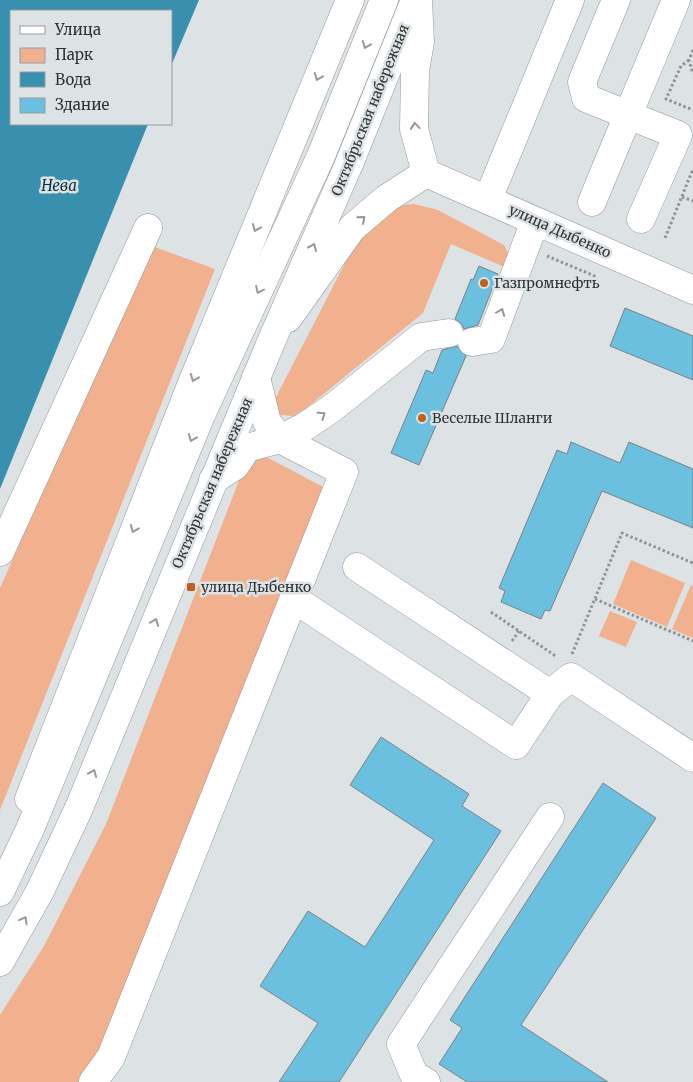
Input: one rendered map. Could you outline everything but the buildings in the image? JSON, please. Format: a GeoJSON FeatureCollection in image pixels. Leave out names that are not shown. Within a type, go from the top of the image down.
{"type":"FeatureCollection","features":[{"type":"Feature","properties":{"kind":"main road"},"geometry":{"type":"LineString","coordinates":[[0,888],[32,790],[84,655],[196,374],[350,0]]}},
{"type":"Feature","properties":{"kind":"main road","name":"Октябрьская набережная"},"geometry":{"type":"LineString","coordinates":[[0,892],[30,829],[201,415],[321,156],[384,0]]}},
{"type":"Feature","properties":{"kind":"main road"},"geometry":{"type":"LineString","coordinates":[[271,342],[352,228],[386,199],[426,173],[414,129],[415,70],[420,42],[416,0]]}},
{"type":"Feature","properties":{"kind":"main road","name":"Октябрьская набережная"},"geometry":{"type":"LineString","coordinates":[[0,962],[40,891],[79,808],[213,480],[349,164],[416,0]]}},
{"type":"Feature","properties":{"kind":"main road"},"geometry":{"type":"LineString","coordinates":[[488,199],[570,0]]}},
{"type":"Feature","properties":{"kind":"main road"},"geometry":{"type":"LineString","coordinates":[[616,0],[582,82],[586,98],[678,136],[641,219]]}},
{"type":"Feature","properties":{"kind":"main road"},"geometry":{"type":"LineString","coordinates":[[592,202],[676,0]]}},
{"type":"Feature","properties":{"kind":"main road","name":"улица Дыбенко"},"geometry":{"type":"LineString","coordinates":[[426,173],[693,290]]}},
{"type":"Feature","properties":{"kind":"main road"},"geometry":{"type":"LineString","coordinates":[[213,480],[235,466],[247,448],[280,439],[304,427],[331,409],[421,336],[491,339],[535,221]]}},
{"type":"Feature","properties":{"kind":"main road"},"geometry":{"type":"LineString","coordinates":[[0,552],[148,228]]}},
{"type":"Feature","properties":{"kind":"main road"},"geometry":{"type":"LineString","coordinates":[[93,1082],[111,1057],[344,472],[280,439],[267,422],[256,377]]}},
{"type":"Feature","properties":{"kind":"main road"},"geometry":{"type":"LineString","coordinates":[[357,567],[550,694]]}},
{"type":"Feature","properties":{"kind":"main road"},"geometry":{"type":"LineString","coordinates":[[294,599],[516,744],[550,694],[571,678],[693,758]]}},
{"type":"Feature","properties":{"kind":"main road"},"geometry":{"type":"LineString","coordinates":[[426,1082],[414,1075],[401,1044],[550,817]]}},
{"type":"Feature","properties":{"kind":"path"},"geometry":{"type":"LineString","coordinates":[[693,50],[689,60],[681,66],[666,99],[693,110]]}},
{"type":"Feature","properties":{"kind":"path"},"geometry":{"type":"LineString","coordinates":[[689,60],[693,74]]}},
{"type":"Feature","properties":{"kind":"path"},"geometry":{"type":"LineString","coordinates":[[665,238],[693,169]]}},
{"type":"Feature","properties":{"kind":"path"},"geometry":{"type":"LineString","coordinates":[[682,197],[693,201]]}},
{"type":"Feature","properties":{"kind":"path"},"geometry":{"type":"LineString","coordinates":[[570,659],[622,533],[693,563]]}},
{"type":"Feature","properties":{"kind":"path"},"geometry":{"type":"LineString","coordinates":[[594,599],[693,641]]}},
{"type":"Feature","properties":{"kind":"path"},"geometry":{"type":"LineString","coordinates":[[491,612],[562,660]]}},
{"type":"Feature","properties":{"kind":"green space"},"geometry":{"type":"Polygon","coordinates":[[[414,204],[438,210],[504,245],[511,259],[509,269],[451,244],[423,313],[304,410],[293,416],[270,414],[275,399],[358,238],[391,206],[414,204]]]}},
{"type":"Feature","properties":{"kind":"green space"},"geometry":{"type":"Polygon","coordinates":[[[152,246],[215,269],[0,810],[0,588],[152,246]]]}},
{"type":"Feature","properties":{"kind":"green space"},"geometry":{"type":"Polygon","coordinates":[[[255,451],[325,488],[103,1053],[80,1082],[0,1082],[0,1015],[44,946],[106,824],[245,465],[255,451]]]}},
{"type":"Feature","properties":{"kind":"green space"},"geometry":{"type":"Polygon","coordinates":[[[631,560],[685,583],[667,627],[613,604],[631,560]]]}},
{"type":"Feature","properties":{"kind":"green space"},"geometry":{"type":"Polygon","coordinates":[[[691,585],[693,586],[693,638],[672,629],[691,585]]]}},
{"type":"Feature","properties":{"kind":"green space"},"geometry":{"type":"Polygon","coordinates":[[[610,611],[637,622],[626,647],[599,636],[610,611]]]}},
{"type":"Feature","properties":{"kind":"water","name":"Нева"},"geometry":{"type":"Polygon","coordinates":[[[0,0],[199,0],[172,64],[172,10],[10,10],[10,125],[148,125],[0,489],[0,0]]]}},
{"type":"Feature","properties":{"kind":"place","name":"Газпромнефть"},"geometry":{"type":"Point","coordinates":[484,283]}},
{"type":"Feature","properties":{"kind":"place","name":"Веселые Шланги"},"geometry":{"type":"Point","coordinates":[422,418]}},
{"type":"Feature","properties":{"kind":"place","name":"улица Дыбенко"},"geometry":{"type":"Point","coordinates":[191,587]}}]}
